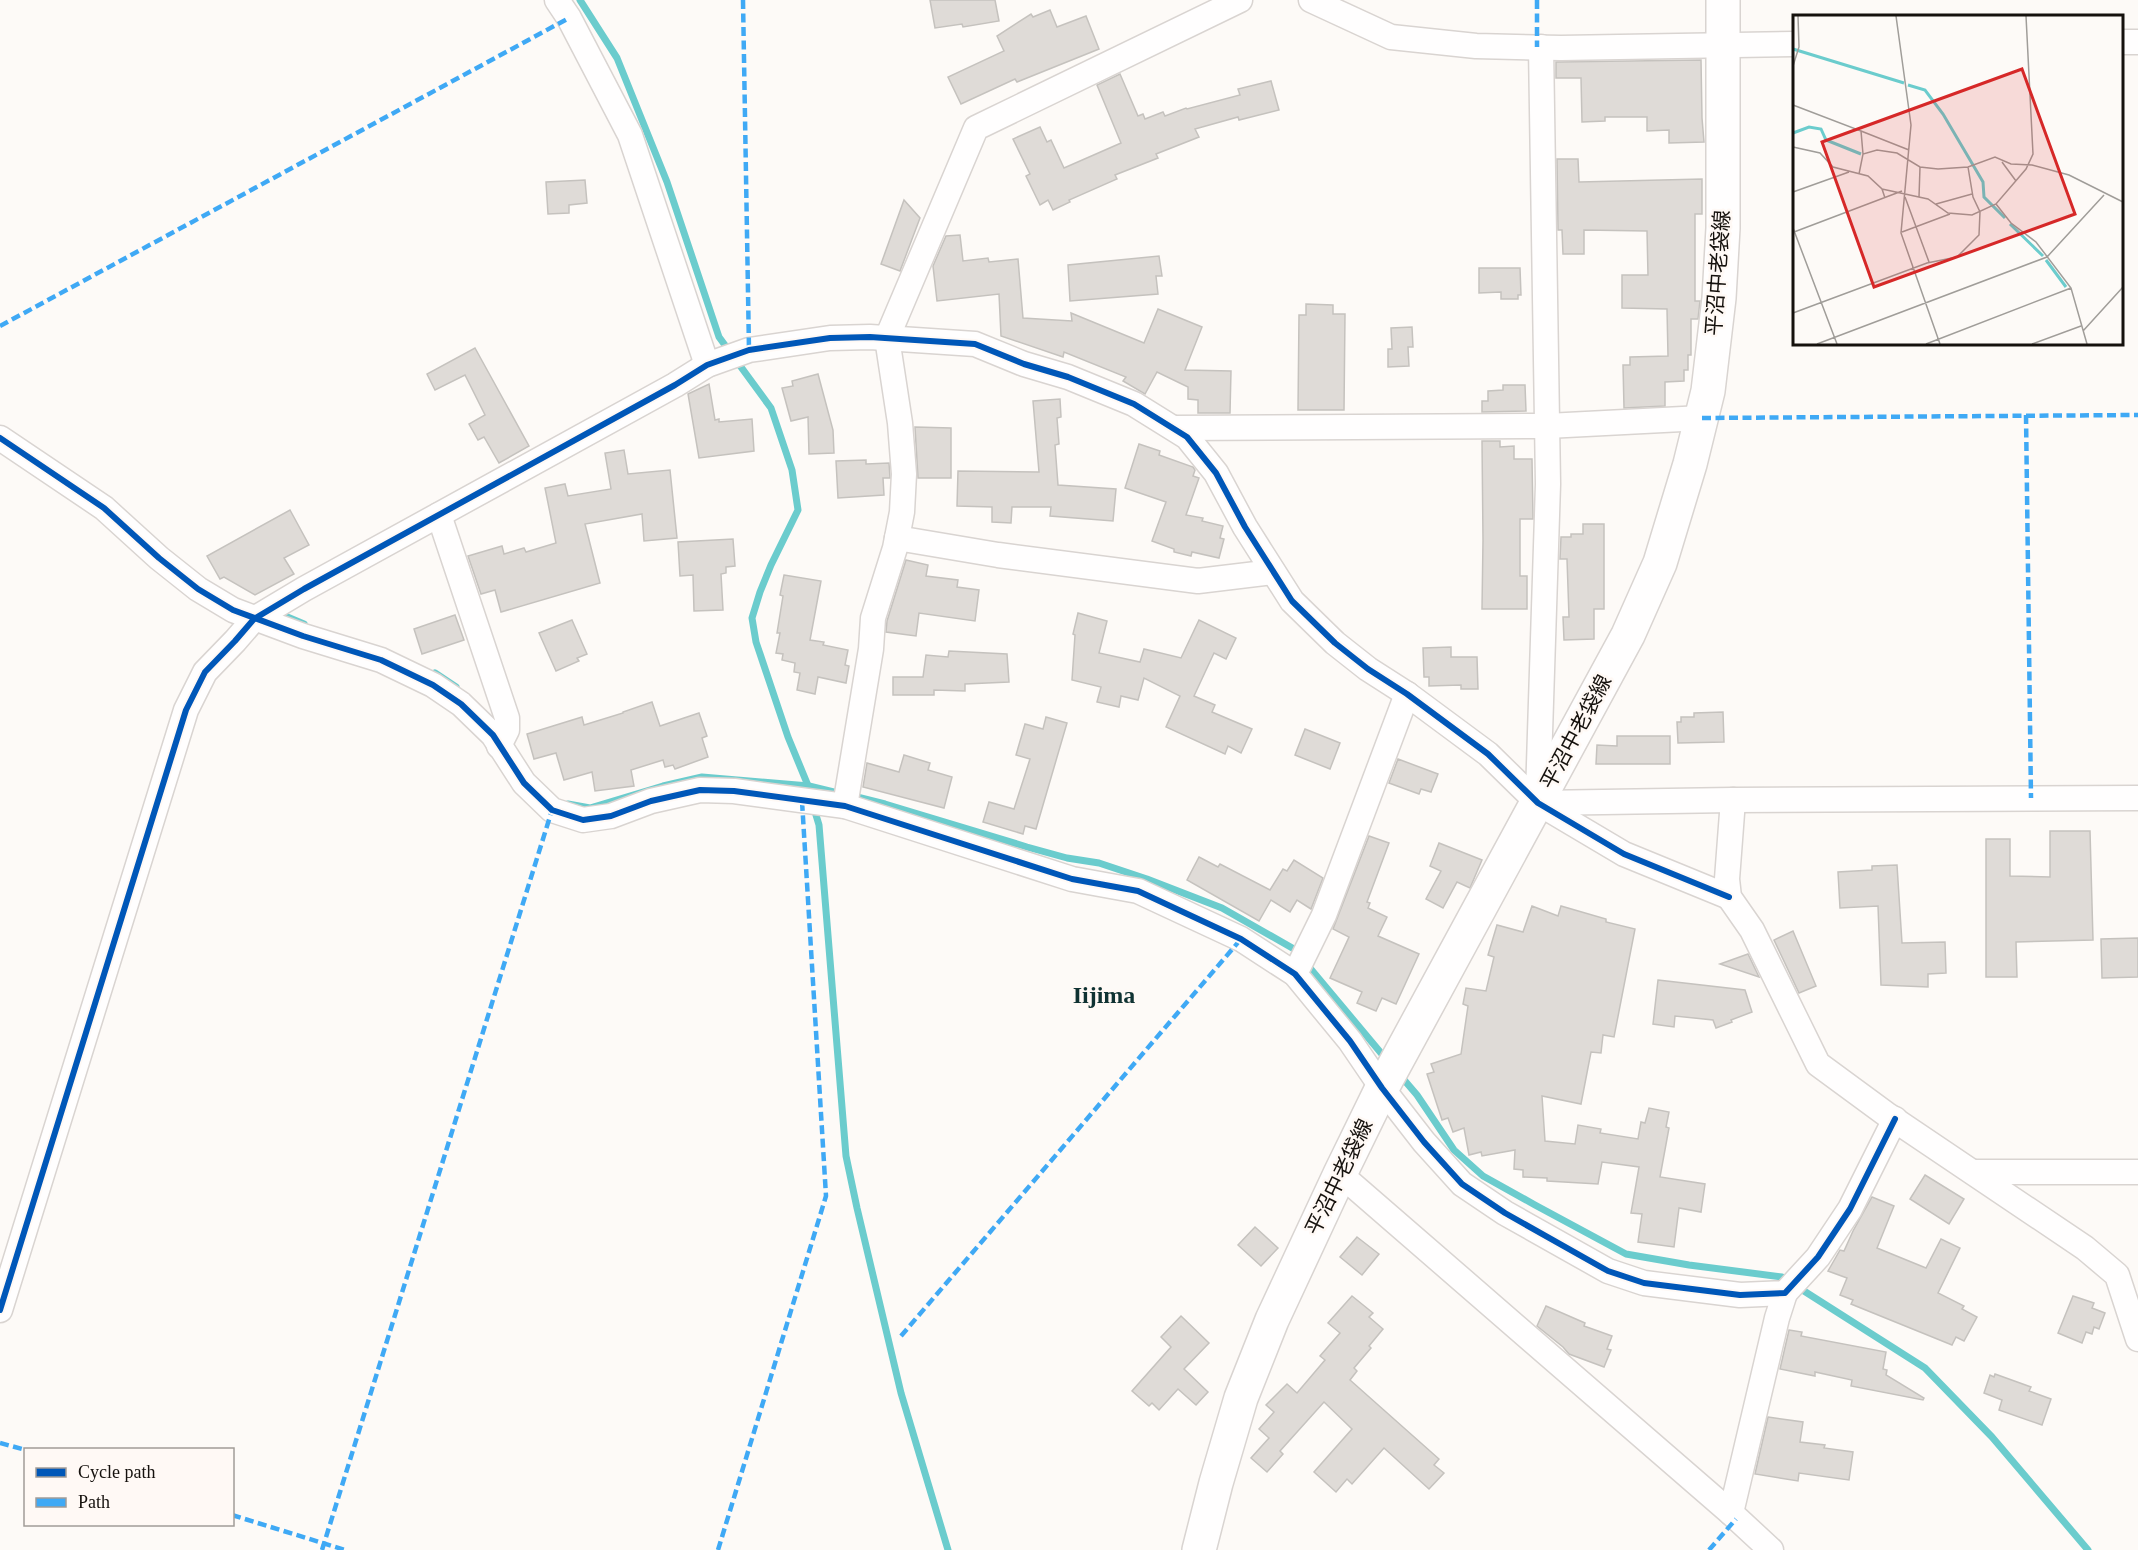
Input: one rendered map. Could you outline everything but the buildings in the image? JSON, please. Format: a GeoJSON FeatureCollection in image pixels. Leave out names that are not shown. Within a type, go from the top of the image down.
{"type":"FeatureCollection","features":[{"type":"Feature","properties":{"kind":"main road","name":"平沼中老袋線"},"geometry":{"type":"LineString","coordinates":[[1200,1550],[1241,1398],[1272,1320],[1340,1174],[1382,1088],[1628,635],[1660,563],[1702,418],[1714,344],[1723,228],[1723,0]]}},
{"type":"Feature","properties":{"kind":"street"},"geometry":{"type":"LineString","coordinates":[[557,0],[569,18],[630,135],[707,364]]}},
{"type":"Feature","properties":{"kind":"street"},"geometry":{"type":"LineString","coordinates":[[845,806],[871,650],[873,618],[897,538],[902,512],[904,474],[900,423],[887,338],[976,128],[1240,0]]}},
{"type":"Feature","properties":{"kind":"street"},"geometry":{"type":"LineString","coordinates":[[1311,0],[1391,37],[1476,46],[1793,44]]}},
{"type":"Feature","properties":{"kind":"street"},"geometry":{"type":"LineString","coordinates":[[1538,803],[1548,484],[1541,47]]}},
{"type":"Feature","properties":{"kind":"street"},"geometry":{"type":"LineString","coordinates":[[0,1310],[186,710],[205,672],[254,619],[675,385],[707,364],[749,350],[830,338],[887,338],[975,344],[1024,364],[1068,377],[1134,404],[1187,437],[1215,473],[1245,527],[1292,601],[1335,643],[1488,754],[1538,803],[1624,854],[1729,897]]}},
{"type":"Feature","properties":{"kind":"street"},"geometry":{"type":"LineString","coordinates":[[1174,428],[1547,426],[1702,418]]}},
{"type":"Feature","properties":{"kind":"street"},"geometry":{"type":"LineString","coordinates":[[0,438],[104,508],[159,558],[198,589],[233,610],[254,619],[381,660],[433,685],[461,704],[493,735],[524,783],[552,810],[583,820],[611,816],[651,801],[700,790],[734,791],[845,806],[1072,879],[1138,891],[1241,939],[1295,974],[1350,1041],[1382,1088],[1424,1142],[1462,1184],[1505,1213],[1608,1271],[1644,1283],[1740,1295],[1785,1293]]}},
{"type":"Feature","properties":{"kind":"street"},"geometry":{"type":"LineString","coordinates":[[439,515],[507,718],[507,730],[499,746]]}},
{"type":"Feature","properties":{"kind":"street"},"geometry":{"type":"LineString","coordinates":[[897,538],[998,555],[1198,581],[1273,572]]}},
{"type":"Feature","properties":{"kind":"street"},"geometry":{"type":"LineString","coordinates":[[1295,974],[1324,915],[1407,694]]}},
{"type":"Feature","properties":{"kind":"street"},"geometry":{"type":"LineString","coordinates":[[1538,803],[2138,798]]}},
{"type":"Feature","properties":{"kind":"street"},"geometry":{"type":"LineString","coordinates":[[1733,800],[1727,879],[1729,897],[1752,930],[1818,1064],[2085,1248],[2117,1275],[2138,1339]]}},
{"type":"Feature","properties":{"kind":"street"},"geometry":{"type":"LineString","coordinates":[[1731,1514],[1777,1318],[1785,1293],[1818,1257],[1850,1209],[1895,1119]]}},
{"type":"Feature","properties":{"kind":"street"},"geometry":{"type":"LineString","coordinates":[[1973,1172],[2138,1172]]}},
{"type":"Feature","properties":{"kind":"street"},"geometry":{"type":"LineString","coordinates":[[1340,1174],[1771,1550]]}},
{"type":"Feature","properties":{"kind":"waterway"},"geometry":{"type":"LineString","coordinates":[[580,0],[617,58],[667,182],[719,337],[771,408],[792,470],[798,510],[771,565],[752,618],[756,642],[788,737],[809,788]]}},
{"type":"Feature","properties":{"kind":"waterway"},"geometry":{"type":"LineString","coordinates":[[285,616],[304,624]]}},
{"type":"Feature","properties":{"kind":"waterway"},"geometry":{"type":"LineString","coordinates":[[435,673],[456,687]]}},
{"type":"Feature","properties":{"kind":"waterway"},"geometry":{"type":"LineString","coordinates":[[568,804],[590,808],[702,777],[809,786],[842,794]]}},
{"type":"Feature","properties":{"kind":"waterway"},"geometry":{"type":"LineString","coordinates":[[853,796],[1067,858],[1099,863],[1222,908],[1294,949],[1386,1059]]}},
{"type":"Feature","properties":{"kind":"waterway"},"geometry":{"type":"LineString","coordinates":[[813,805],[819,825],[846,1156],[901,1393],[948,1550]]}},
{"type":"Feature","properties":{"kind":"waterway"},"geometry":{"type":"LineString","coordinates":[[1399,1074],[1417,1095],[1454,1150],[1483,1176],[1626,1254],[1782,1277],[1925,1368],[1992,1437],[2088,1550]]}},
{"type":"Feature","properties":{"kind":"marked path"},"geometry":{"type":"LineString","coordinates":[[743,0],[749,350]]}},
{"type":"Feature","properties":{"kind":"marked path"},"geometry":{"type":"LineString","coordinates":[[1537,0],[1537,47]]}},
{"type":"Feature","properties":{"kind":"marked path"},"geometry":{"type":"LineString","coordinates":[[0,326],[569,18]]}},
{"type":"Feature","properties":{"kind":"marked path"},"geometry":{"type":"LineString","coordinates":[[2026,415],[2031,798]]}},
{"type":"Feature","properties":{"kind":"marked path"},"geometry":{"type":"LineString","coordinates":[[1702,418],[2138,415]]}},
{"type":"Feature","properties":{"kind":"marked path"},"geometry":{"type":"LineString","coordinates":[[718,1550],[826,1196],[802,801]]}},
{"type":"Feature","properties":{"kind":"marked path"},"geometry":{"type":"LineString","coordinates":[[322,1550],[552,810]]}},
{"type":"Feature","properties":{"kind":"marked path"},"geometry":{"type":"LineString","coordinates":[[901,1336],[1241,939]]}},
{"type":"Feature","properties":{"kind":"marked path"},"geometry":{"type":"LineString","coordinates":[[0,1443],[24,1449]]}},
{"type":"Feature","properties":{"kind":"marked path"},"geometry":{"type":"LineString","coordinates":[[234,1516],[345,1550]]}},
{"type":"Feature","properties":{"kind":"marked path"},"geometry":{"type":"LineString","coordinates":[[1709,1550],[1736,1519]]}},
{"type":"Feature","properties":{"kind":"cycle path"},"geometry":{"type":"LineString","coordinates":[[0,1310],[186,710],[205,672],[254,619],[304,589],[675,385],[707,365],[749,350],[830,338],[870,337],[975,344],[1024,364],[1068,377],[1134,404],[1187,437],[1216,473],[1245,527],[1292,601],[1335,643],[1488,754],[1538,803],[1624,854],[1729,897]]}},
{"type":"Feature","properties":{"kind":"cycle path"},"geometry":{"type":"LineString","coordinates":[[0,438],[104,508],[159,558],[198,589],[233,610],[303,636],[381,660],[433,685],[461,704],[493,735],[524,783],[552,810],[583,820],[611,816],[651,801],[700,790],[734,791],[845,806],[1072,879],[1138,891],[1241,939],[1295,974],[1350,1041],[1382,1088],[1424,1142],[1462,1184],[1505,1213],[1608,1271],[1644,1283],[1740,1295],[1785,1293],[1818,1257],[1850,1209],[1895,1119]]}},
{"type":"Feature","properties":{"kind":"district","name":"Iijima"},"geometry":{"type":"Point","coordinates":[1104,995]}}]}
